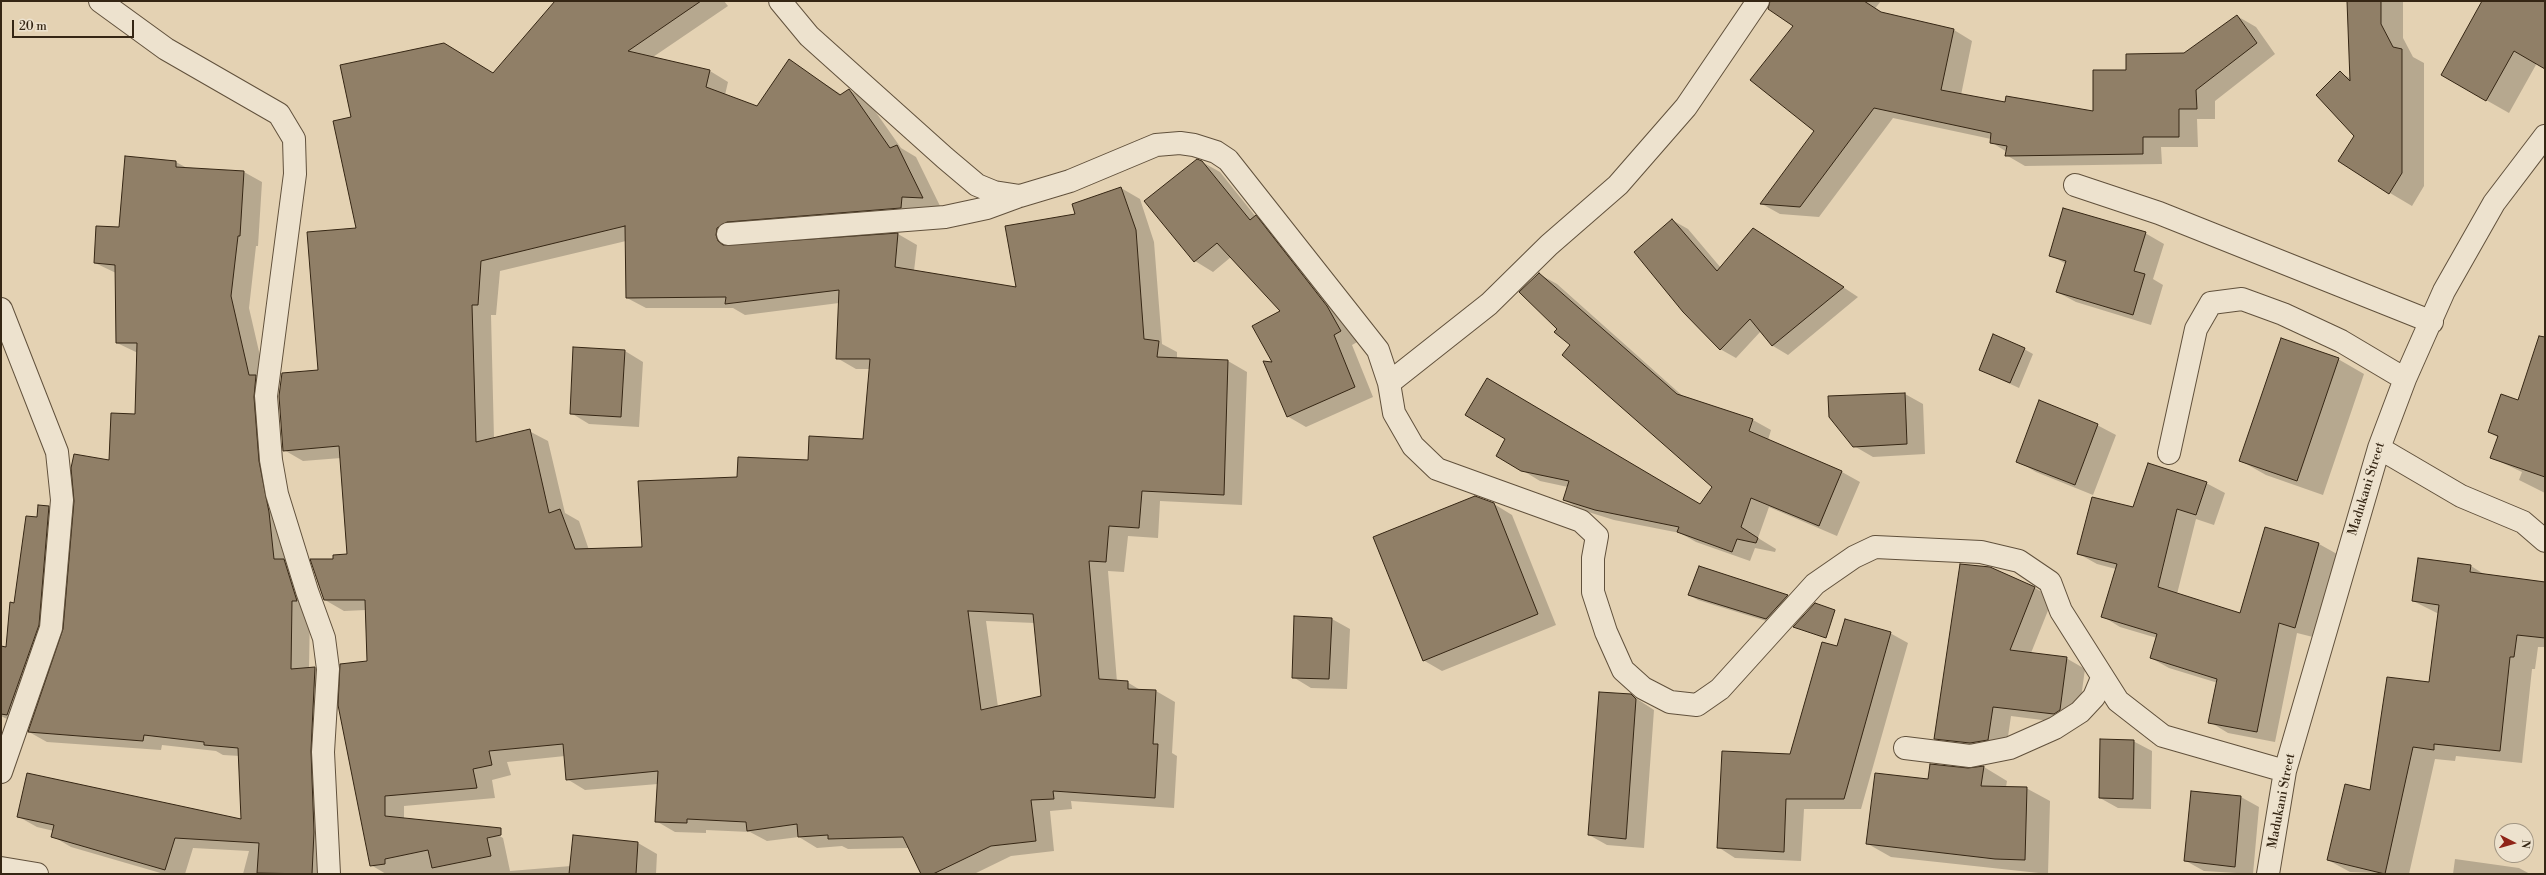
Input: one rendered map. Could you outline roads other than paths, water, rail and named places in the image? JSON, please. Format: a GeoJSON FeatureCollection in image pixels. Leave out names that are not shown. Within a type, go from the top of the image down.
{"type":"FeatureCollection","features":[{"type":"Feature","properties":{"kind":"street"},"geometry":{"type":"LineString","coordinates":[[100,1],[166,49],[279,114],[294,139],[295,174],[266,396],[271,460],[277,494],[307,591],[324,638],[328,669],[323,752],[329,874]]}},
{"type":"Feature","properties":{"kind":"street"},"geometry":{"type":"LineString","coordinates":[[780,1],[809,36],[977,185],[994,192],[1020,196]]}},
{"type":"Feature","properties":{"kind":"street"},"geometry":{"type":"LineString","coordinates":[[1389,383],[1489,304],[1549,245],[1618,185],[1686,107],[1758,1]]}},
{"type":"Feature","properties":{"kind":"street","name":"Madukani Street"},"geometry":{"type":"LineString","coordinates":[[2268,874],[2285,771],[2379,448],[2405,379],[2432,322],[2444,291],[2494,203],[2545,136]]}},
{"type":"Feature","properties":{"kind":"street"},"geometry":{"type":"LineString","coordinates":[[728,234],[944,217],[987,208],[1020,196],[1070,181],[1156,145],[1180,143],[1216,152],[1228,160],[1378,350],[1389,383],[1394,413],[1413,446],[1437,469],[1581,521],[1597,536],[1593,558],[1593,592],[1606,632],[1623,670],[1644,688],[1670,702],[1696,705],[1720,689],[1815,584],[1854,557],[1875,547],[1981,552],[2019,561],[2050,582],[2061,611],[2102,678],[2118,701],[2163,736],[2285,771]]}},
{"type":"Feature","properties":{"kind":"street"},"geometry":{"type":"LineString","coordinates":[[2075,185],[2159,213],[2432,322]]}},
{"type":"Feature","properties":{"kind":"street"},"geometry":{"type":"LineString","coordinates":[[2169,453],[2196,329],[2211,303],[2242,299],[2282,314],[2341,340],[2405,379]]}},
{"type":"Feature","properties":{"kind":"street"},"geometry":{"type":"LineString","coordinates":[[1,309],[57,452],[62,500],[51,628],[1,772]]}},
{"type":"Feature","properties":{"kind":"street"},"geometry":{"type":"LineString","coordinates":[[2379,448],[2462,496],[2523,522],[2545,541]]}},
{"type":"Feature","properties":{"kind":"street"},"geometry":{"type":"LineString","coordinates":[[1905,748],[1970,756],[2010,748],[2055,728],[2080,712],[2094,697],[2102,678]]}},
{"type":"Feature","properties":{"kind":"street"},"geometry":{"type":"LineString","coordinates":[[1,868],[36,874]]}}]}
